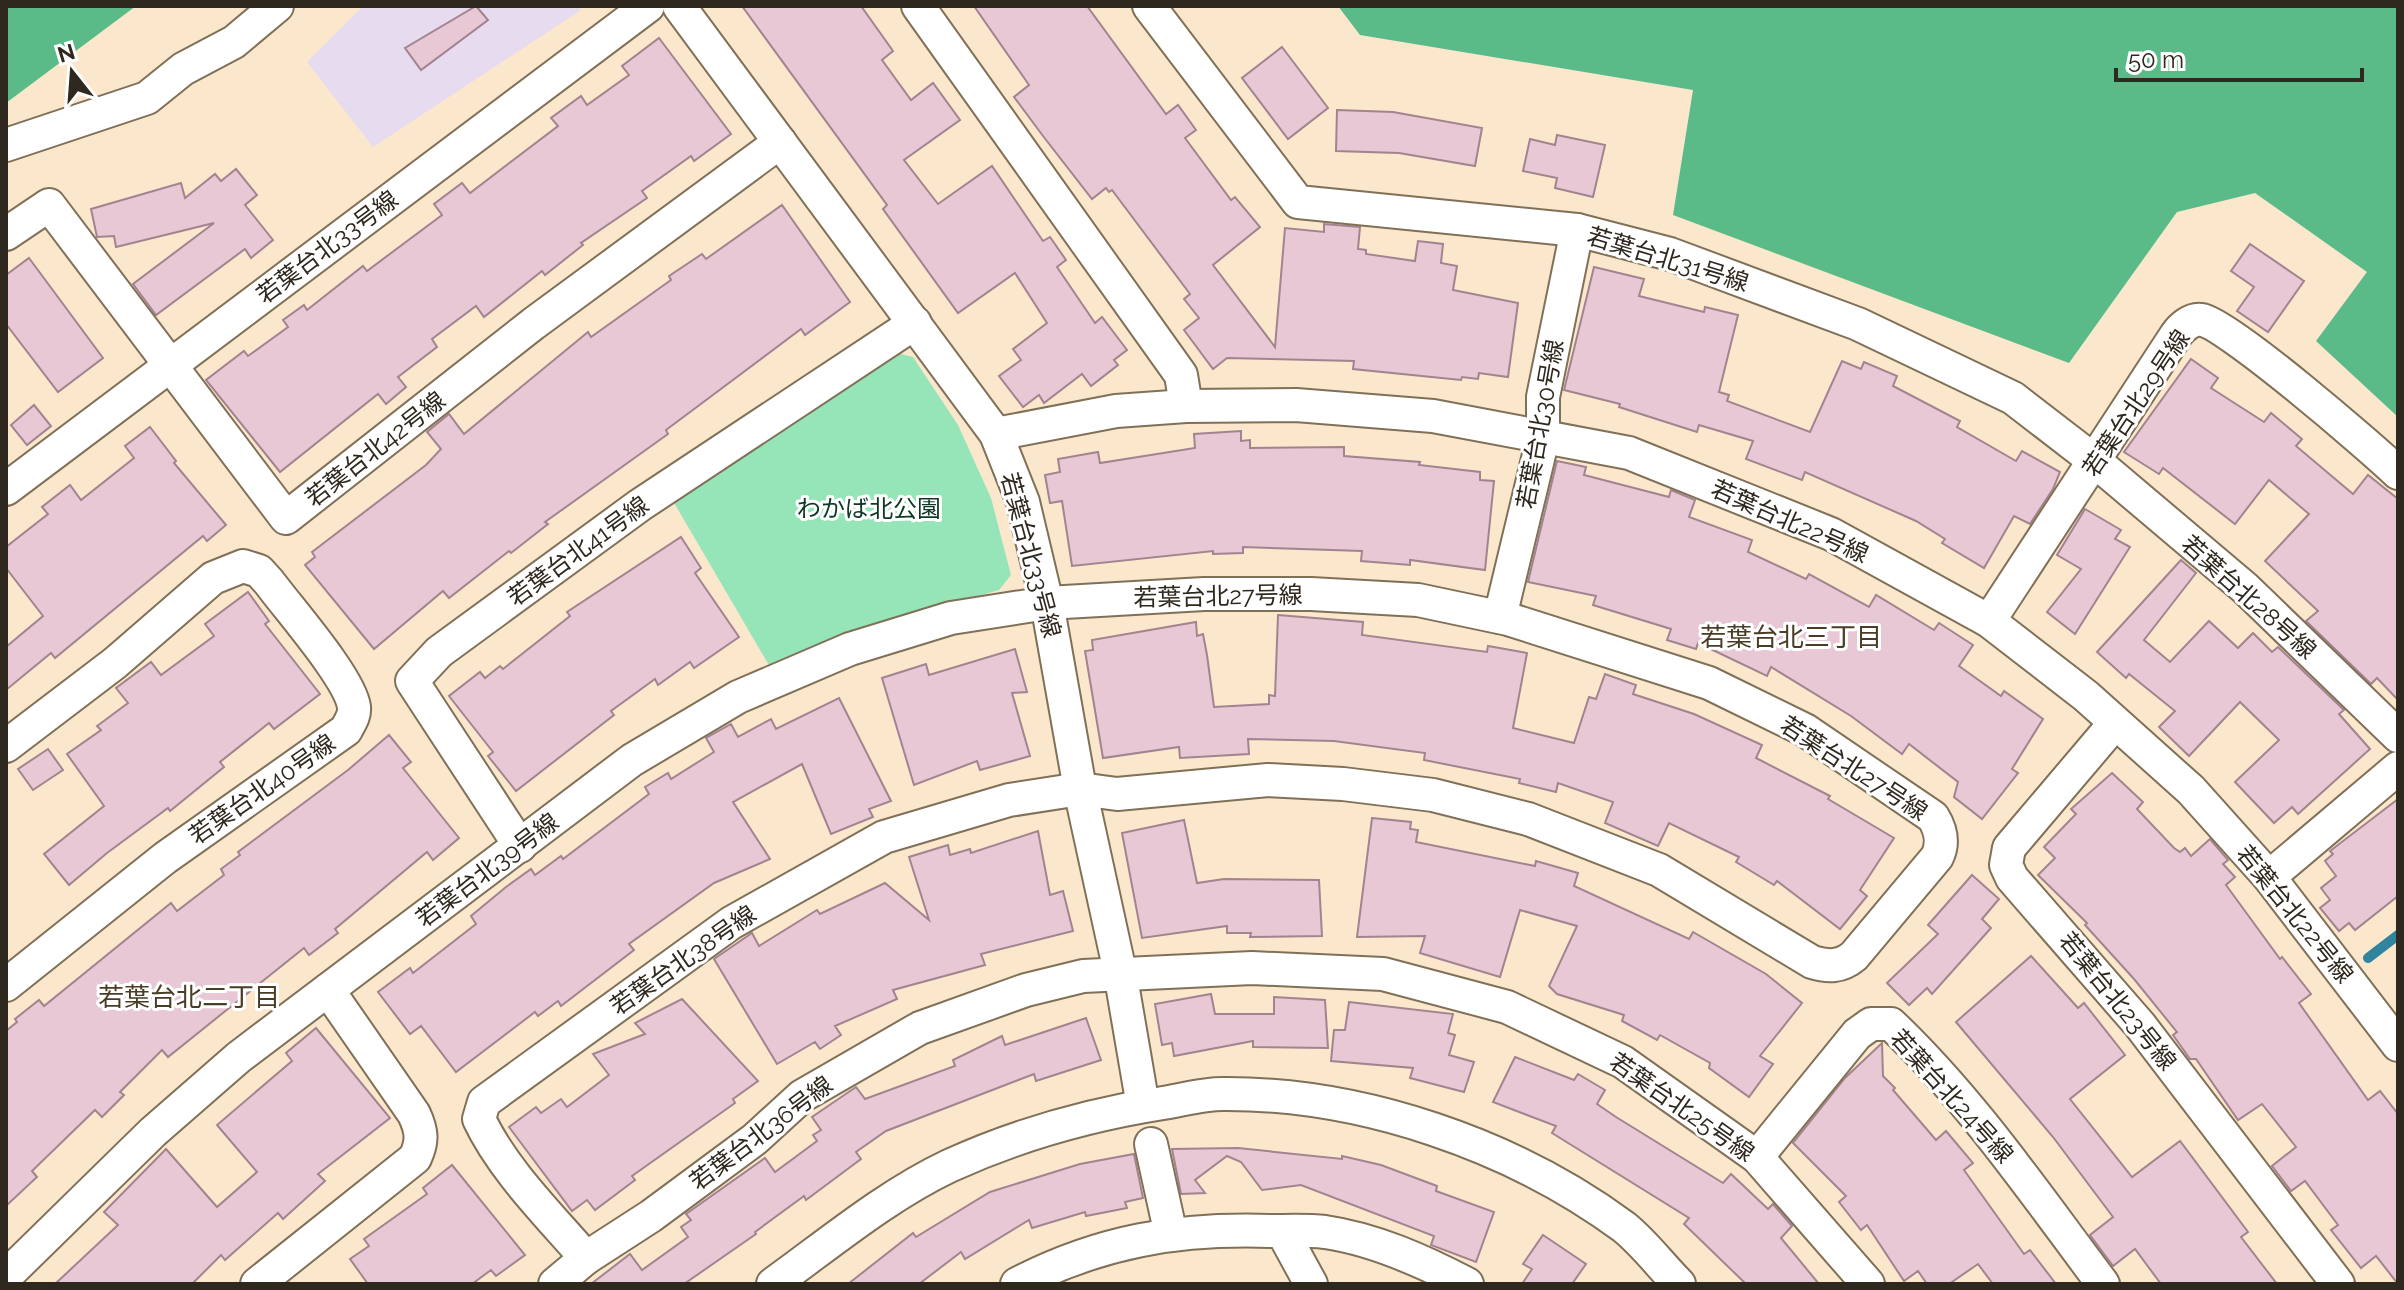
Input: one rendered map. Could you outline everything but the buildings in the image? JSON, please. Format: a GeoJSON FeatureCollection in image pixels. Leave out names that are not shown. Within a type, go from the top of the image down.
{"type":"FeatureCollection","features":[{"type":"Feature","properties":{"kind":"street"},"geometry":{"type":"LineString","coordinates":[[6,145],[147,98],[183,69],[234,42],[277,6]]}},
{"type":"Feature","properties":{"kind":"street","name":"若葉台北33号線"},"geometry":{"type":"LineString","coordinates":[[6,489],[648,6]]}},
{"type":"Feature","properties":{"kind":"street","name":"若葉台北33号線"},"geometry":{"type":"LineString","coordinates":[[679,6],[996,434],[1023,502],[1047,603],[1080,789],[1120,972],[1143,1106]]}},
{"type":"Feature","properties":{"kind":"street"},"geometry":{"type":"LineString","coordinates":[[918,6],[1181,375],[1186,406]]}},
{"type":"Feature","properties":{"kind":"street","name":"若葉台北31号線"},"geometry":{"type":"LineString","coordinates":[[1149,6],[1298,202],[1577,230],[1670,254],[1858,324],[2013,398],[2096,462]]}},
{"type":"Feature","properties":{"kind":"street","name":"若葉台北42号線"},"geometry":{"type":"LineString","coordinates":[[6,234],[49,205],[286,518],[533,324],[780,142]]}},
{"type":"Feature","properties":{"kind":"street","name":"若葉台北30号線"},"geometry":{"type":"LineString","coordinates":[[1500,617],[1543,438],[1543,397],[1577,230]]}},
{"type":"Feature","properties":{"kind":"street","name":"若葉台北29号線"},"geometry":{"type":"LineString","coordinates":[[1989,621],[2096,462],[2176,335],[2188,323],[2202,320],[2226,334],[2331,414],[2398,473]]}},
{"type":"Feature","properties":{"kind":"street","name":"若葉台北41号線"},"geometry":{"type":"LineString","coordinates":[[520,846],[412,681],[439,652],[640,505],[915,323]]}},
{"type":"Feature","properties":{"kind":"street","name":"若葉台北22号線"},"geometry":{"type":"LineString","coordinates":[[996,434],[1116,411],[1186,406],[1373,409],[1448,418],[1629,453],[1831,534],[1989,621],[2115,723],[2191,790],[2269,877],[2398,1045]]}},
{"type":"Feature","properties":{"kind":"street","name":"若葉台北28号線"},"geometry":{"type":"LineString","coordinates":[[2096,462],[2245,588],[2398,736]]}},
{"type":"Feature","properties":{"kind":"street","name":"若葉台北40号線"},"geometry":{"type":"LineString","coordinates":[[6,746],[115,663],[213,578],[243,566],[259,571],[269,582],[344,682],[354,705],[353,717],[346,730],[165,858],[6,985]]}},
{"type":"Feature","properties":{"kind":"street","name":"若葉台北27号線"},"geometry":{"type":"LineString","coordinates":[[1047,603],[1204,594],[1311,594],[1418,600],[1500,617],[1709,683],[1805,730],[1933,817],[1942,838],[1937,857],[1854,956],[1846,963],[1825,966],[1812,962],[1659,870],[1528,819],[1433,795],[1343,784],[1268,780],[1117,794],[1080,789]]}},
{"type":"Feature","properties":{"kind":"street","name":"若葉台北39号線"},"geometry":{"type":"LineString","coordinates":[[6,1276],[153,1132],[239,1057],[632,760],[738,697],[850,649],[937,622],[1047,603]]}},
{"type":"Feature","properties":{"kind":"street","name":"若葉台北23号線"},"geometry":{"type":"LineString","coordinates":[[2115,723],[2009,848],[2006,865],[2012,878],[2140,1025],[2338,1284]]}},
{"type":"Feature","properties":{"kind":"street"},"geometry":{"type":"LineString","coordinates":[[2269,877],[2398,768]]}},
{"type":"Feature","properties":{"kind":"street","name":"若葉台北38号線"},"geometry":{"type":"LineString","coordinates":[[572,1274],[531,1193],[485,1131],[479,1119],[484,1102],[731,923],[884,837],[1009,800],[1080,789]]}},
{"type":"Feature","properties":{"kind":"street","name":"若葉台北25号線"},"geometry":{"type":"LineString","coordinates":[[1120,972],[1252,968],[1383,974],[1507,1007],[1623,1062],[1757,1157],[1868,1284]]}},
{"type":"Feature","properties":{"kind":"street","name":"若葉台北36号線"},"geometry":{"type":"LineString","coordinates":[[572,1274],[755,1139],[802,1096],[920,1028],[1026,990],[1083,976],[1120,972]]}},
{"type":"Feature","properties":{"kind":"street"},"geometry":{"type":"LineString","coordinates":[[257,1284],[415,1158],[421,1145],[422,1136],[414,1114],[328,990]]}},
{"type":"Feature","properties":{"kind":"street","name":"若葉台北24号線"},"geometry":{"type":"LineString","coordinates":[[1757,1157],[1857,1034],[1871,1024],[1891,1024],[1932,1066],[2003,1151],[2103,1284]]}},
{"type":"Feature","properties":{"kind":"street"},"geometry":{"type":"LineString","coordinates":[[773,1284],[870,1212],[946,1168],[1009,1140],[1082,1116],[1221,1094],[1312,1102],[1395,1116],[1483,1147],[1560,1187],[1626,1229],[1679,1284]]}},
{"type":"Feature","properties":{"kind":"street"},"geometry":{"type":"LineString","coordinates":[[1151,1144],[1171,1235]]}},
{"type":"Feature","properties":{"kind":"street"},"geometry":{"type":"LineString","coordinates":[[1017,1284],[1075,1272],[1122,1242],[1209,1229],[1325,1232],[1419,1258],[1467,1284]]}},
{"type":"Feature","properties":{"kind":"street"},"geometry":{"type":"LineString","coordinates":[[1282,1231],[1311,1284]]}},
{"type":"Feature","properties":{"kind":"shaded area"},"geometry":{"type":"Polygon","coordinates":[[[363,6],[576,6],[581,10],[373,147],[307,62],[363,6]]]}},
{"type":"Feature","properties":{"kind":"green space"},"geometry":{"type":"Polygon","coordinates":[[[6,6],[136,6],[6,103],[6,6]]]}},
{"type":"Feature","properties":{"kind":"green space"},"geometry":{"type":"Polygon","coordinates":[[[1338,6],[2398,6],[2398,417],[2316,341],[2367,272],[2255,193],[2177,212],[2069,363],[1673,215],[1693,90],[1360,35],[1338,6]]]}},
{"type":"Feature","properties":{"kind":"green space","name":"わかば北公園"},"geometry":{"type":"Polygon","coordinates":[[[893,352],[913,357],[958,425],[991,498],[1011,575],[999,590],[869,628],[770,667],[673,501],[893,352]]]}},
{"type":"Feature","properties":{"kind":"waterway"},"geometry":{"type":"LineString","coordinates":[[2368,958],[2398,935]]}},
{"type":"Feature","properties":{"kind":"district","name":"若葉台北三丁目"},"geometry":{"type":"Point","coordinates":[1791,637]}},
{"type":"Feature","properties":{"kind":"district","name":"若葉台北二丁目"},"geometry":{"type":"Point","coordinates":[189,997]}}]}
